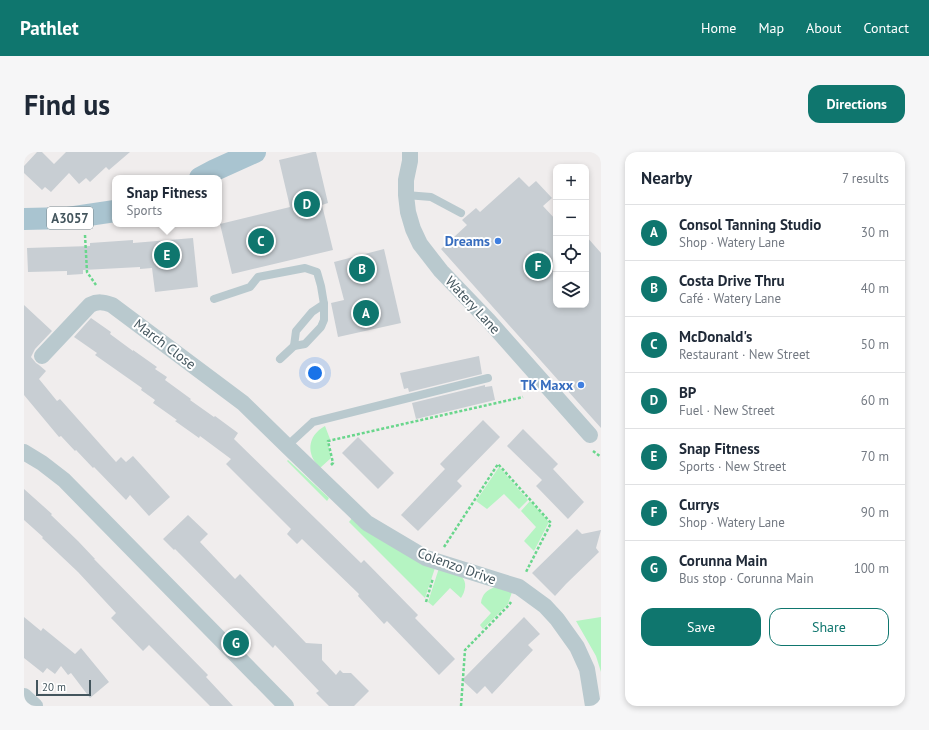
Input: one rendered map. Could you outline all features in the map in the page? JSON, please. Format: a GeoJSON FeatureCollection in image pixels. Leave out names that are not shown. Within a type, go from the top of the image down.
{"type":"FeatureCollection","features":[{"type":"Feature","properties":{"kind":"main road"},"geometry":{"type":"LineString","coordinates":[[207,174],[234,152]]}},
{"type":"Feature","properties":{"kind":"main road"},"geometry":{"type":"LineString","coordinates":[[207,174],[255,152]]}},
{"type":"Feature","properties":{"kind":"main road","name":"A3057"},"geometry":{"type":"LineString","coordinates":[[24,219],[84,217],[112,212]]}},
{"type":"Feature","properties":{"kind":"street","name":"Watery Lane"},"geometry":{"type":"LineString","coordinates":[[410,152],[410,161],[406,180],[406,195],[408,212],[413,229],[420,244],[441,271],[489,321],[590,442]]}},
{"type":"Feature","properties":{"kind":"street","name":"March Close"},"geometry":{"type":"LineString","coordinates":[[42,356],[90,305],[96,302],[103,302],[112,305],[243,403],[286,446]]}},
{"type":"Feature","properties":{"kind":"street","name":"Colenzo Drive"},"geometry":{"type":"LineString","coordinates":[[286,446],[367,523],[426,558],[519,587],[545,606],[557,619],[577,647],[587,668],[594,706]]}},
{"type":"Feature","properties":{"kind":"street"},"geometry":{"type":"LineString","coordinates":[[24,452],[42,463],[64,480],[286,706]]}},
{"type":"Feature","properties":{"kind":"street"},"geometry":{"type":"LineString","coordinates":[[24,696],[35,706]]}},
{"type":"Feature","properties":{"kind":"lane"},"geometry":{"type":"LineString","coordinates":[[406,195],[431,197],[460,213]]}},
{"type":"Feature","properties":{"kind":"lane"},"geometry":{"type":"LineString","coordinates":[[214,299],[250,286],[258,277],[305,268],[317,272],[324,304],[324,320],[321,327],[305,344],[294,346],[280,359]]}},
{"type":"Feature","properties":{"kind":"lane"},"geometry":{"type":"LineString","coordinates":[[294,346],[296,331],[312,312],[324,304]]}},
{"type":"Feature","properties":{"kind":"lane"},"geometry":{"type":"LineString","coordinates":[[286,446],[313,422],[488,378]]}},
{"type":"Feature","properties":{"kind":"path"},"geometry":{"type":"LineString","coordinates":[[84,217],[87,272],[95,285],[101,288]]}},
{"type":"Feature","properties":{"kind":"path"},"geometry":{"type":"LineString","coordinates":[[319,477],[333,463],[328,441],[523,397]]}},
{"type":"Feature","properties":{"kind":"path"},"geometry":{"type":"LineString","coordinates":[[590,442],[601,457]]}},
{"type":"Feature","properties":{"kind":"path"},"geometry":{"type":"LineString","coordinates":[[426,602],[443,548],[498,464],[551,523],[509,605],[464,650],[461,706]]}},
{"type":"Feature","properties":{"kind":"green space"},"geometry":{"type":"Polygon","coordinates":[[[325,426],[330,439],[327,440],[331,458],[320,468],[312,457],[310,446],[315,435],[325,426]]]}},
{"type":"Feature","properties":{"kind":"green space"},"geometry":{"type":"Polygon","coordinates":[[[288,460],[329,498],[327,501],[287,461],[288,460]]]}},
{"type":"Feature","properties":{"kind":"green space"},"geometry":{"type":"Polygon","coordinates":[[[499,467],[528,500],[519,509],[504,494],[487,509],[476,501],[499,467]]]}},
{"type":"Feature","properties":{"kind":"green space"},"geometry":{"type":"Polygon","coordinates":[[[530,501],[549,522],[534,551],[524,541],[536,527],[521,511],[530,501]]]}},
{"type":"Feature","properties":{"kind":"green space"},"geometry":{"type":"Polygon","coordinates":[[[353,517],[436,565],[425,598],[349,522],[353,517]]]}},
{"type":"Feature","properties":{"kind":"green space"},"geometry":{"type":"Polygon","coordinates":[[[440,565],[463,578],[465,581],[464,593],[461,598],[450,588],[433,606],[428,602],[440,565]]]}},
{"type":"Feature","properties":{"kind":"green space"},"geometry":{"type":"Polygon","coordinates":[[[495,587],[512,592],[508,604],[483,629],[480,625],[491,613],[481,603],[482,597],[485,593],[495,587]]]}},
{"type":"Feature","properties":{"kind":"green space"},"geometry":{"type":"Polygon","coordinates":[[[601,617],[601,672],[596,656],[576,621],[601,617]]]}},
{"type":"Feature","properties":{"kind":"building"},"geometry":{"type":"Polygon","coordinates":[[[37,152],[42,152],[54,164],[66,152],[130,152],[109,170],[106,167],[90,182],[86,178],[79,184],[69,173],[51,192],[45,187],[42,190],[24,173],[24,166],[37,152]]]}},
{"type":"Feature","properties":{"kind":"building"},"geometry":{"type":"Polygon","coordinates":[[[316,152],[328,203],[322,205],[333,250],[232,274],[221,227],[222,227],[222,224],[290,207],[279,160],[316,152]]]}},
{"type":"Feature","properties":{"kind":"building"},"geometry":{"type":"Polygon","coordinates":[[[519,177],[529,187],[536,181],[552,198],[543,206],[553,217],[553,308],[589,308],[589,239],[601,253],[601,428],[441,249],[467,225],[462,220],[476,208],[480,212],[519,177]]]}},
{"type":"Feature","properties":{"kind":"building"},"geometry":{"type":"Polygon","coordinates":[[[193,238],[198,287],[155,292],[152,268],[140,269],[140,267],[83,270],[83,274],[67,275],[67,271],[28,272],[27,248],[90,246],[90,243],[133,240],[133,243],[193,238]]]}},
{"type":"Feature","properties":{"kind":"building"},"geometry":{"type":"Polygon","coordinates":[[[384,249],[401,323],[338,337],[331,303],[344,300],[334,262],[384,249]]]}},
{"type":"Feature","properties":{"kind":"building"},"geometry":{"type":"Polygon","coordinates":[[[24,305],[52,331],[35,349],[31,357],[46,371],[39,379],[57,401],[60,399],[116,462],[121,457],[126,462],[133,456],[170,497],[149,516],[130,495],[126,500],[76,450],[75,451],[61,436],[59,437],[24,395],[24,305]]]}},
{"type":"Feature","properties":{"kind":"building"},"geometry":{"type":"Polygon","coordinates":[[[91,318],[111,332],[110,334],[157,367],[155,369],[167,377],[165,380],[191,399],[190,400],[238,433],[234,439],[361,563],[364,560],[418,615],[415,618],[455,659],[439,675],[387,621],[384,624],[358,596],[359,594],[302,539],[297,544],[287,534],[291,529],[226,464],[231,459],[200,436],[199,438],[175,421],[177,420],[153,403],[155,400],[141,390],[142,388],[95,355],[97,353],[74,337],[91,318]]]}},
{"type":"Feature","properties":{"kind":"building"},"geometry":{"type":"Polygon","coordinates":[[[479,356],[482,374],[409,392],[408,388],[404,389],[400,373],[479,356]]]}},
{"type":"Feature","properties":{"kind":"building"},"geometry":{"type":"Polygon","coordinates":[[[485,385],[485,387],[492,386],[495,400],[416,419],[412,403],[485,385]]]}},
{"type":"Feature","properties":{"kind":"building"},"geometry":{"type":"Polygon","coordinates":[[[483,420],[500,437],[457,481],[462,486],[418,531],[401,515],[445,469],[440,464],[483,420]]]}},
{"type":"Feature","properties":{"kind":"building"},"geometry":{"type":"Polygon","coordinates":[[[523,429],[558,464],[553,469],[584,502],[568,519],[536,486],[542,480],[507,446],[523,429]]]}},
{"type":"Feature","properties":{"kind":"building"},"geometry":{"type":"Polygon","coordinates":[[[358,437],[394,473],[378,489],[342,453],[358,437]]]}},
{"type":"Feature","properties":{"kind":"building"},"geometry":{"type":"Polygon","coordinates":[[[24,489],[52,514],[51,515],[208,675],[206,677],[233,706],[210,706],[149,645],[143,651],[111,618],[116,613],[78,572],[24,520],[24,489]]]}},
{"type":"Feature","properties":{"kind":"building"},"geometry":{"type":"Polygon","coordinates":[[[188,515],[208,534],[200,542],[235,579],[240,574],[306,643],[322,644],[322,660],[336,675],[340,670],[343,673],[351,673],[369,691],[354,706],[329,706],[316,693],[319,691],[275,645],[273,648],[175,549],[174,550],[163,539],[188,515]]]}},
{"type":"Feature","properties":{"kind":"building"},"geometry":{"type":"Polygon","coordinates":[[[577,529],[582,534],[601,530],[596,548],[599,552],[555,596],[532,573],[577,529]]]}},
{"type":"Feature","properties":{"kind":"building"},"geometry":{"type":"Polygon","coordinates":[[[24,617],[41,631],[43,628],[75,654],[81,648],[109,682],[90,698],[71,673],[68,675],[61,666],[55,674],[47,668],[43,673],[24,658],[24,617]]]}},
{"type":"Feature","properties":{"kind":"building"},"geometry":{"type":"Polygon","coordinates":[[[524,617],[540,634],[528,645],[533,650],[492,694],[485,686],[477,694],[462,680],[524,617]]]}},
{"type":"Feature","properties":{"kind":"place","name":"BP"},"geometry":{"type":"Point","coordinates":[307,204]}},
{"type":"Feature","properties":{"kind":"place","name":"McDonald's"},"geometry":{"type":"Point","coordinates":[261,241]}},
{"type":"Feature","properties":{"kind":"place","name":"Dreams"},"geometry":{"type":"Point","coordinates":[498,241]}},
{"type":"Feature","properties":{"kind":"place","name":"Snap Fitness"},"geometry":{"type":"Point","coordinates":[167,255]}},
{"type":"Feature","properties":{"kind":"place","name":"Currys"},"geometry":{"type":"Point","coordinates":[538,266]}},
{"type":"Feature","properties":{"kind":"place","name":"Costa Drive Thru"},"geometry":{"type":"Point","coordinates":[362,269]}},
{"type":"Feature","properties":{"kind":"place","name":"Consol Tanning Studio"},"geometry":{"type":"Point","coordinates":[366,313]}},
{"type":"Feature","properties":{"kind":"place","name":"TK Maxx"},"geometry":{"type":"Point","coordinates":[581,385]}},
{"type":"Feature","properties":{"kind":"place","name":"Corunna Main"},"geometry":{"type":"Point","coordinates":[236,643]}}]}
